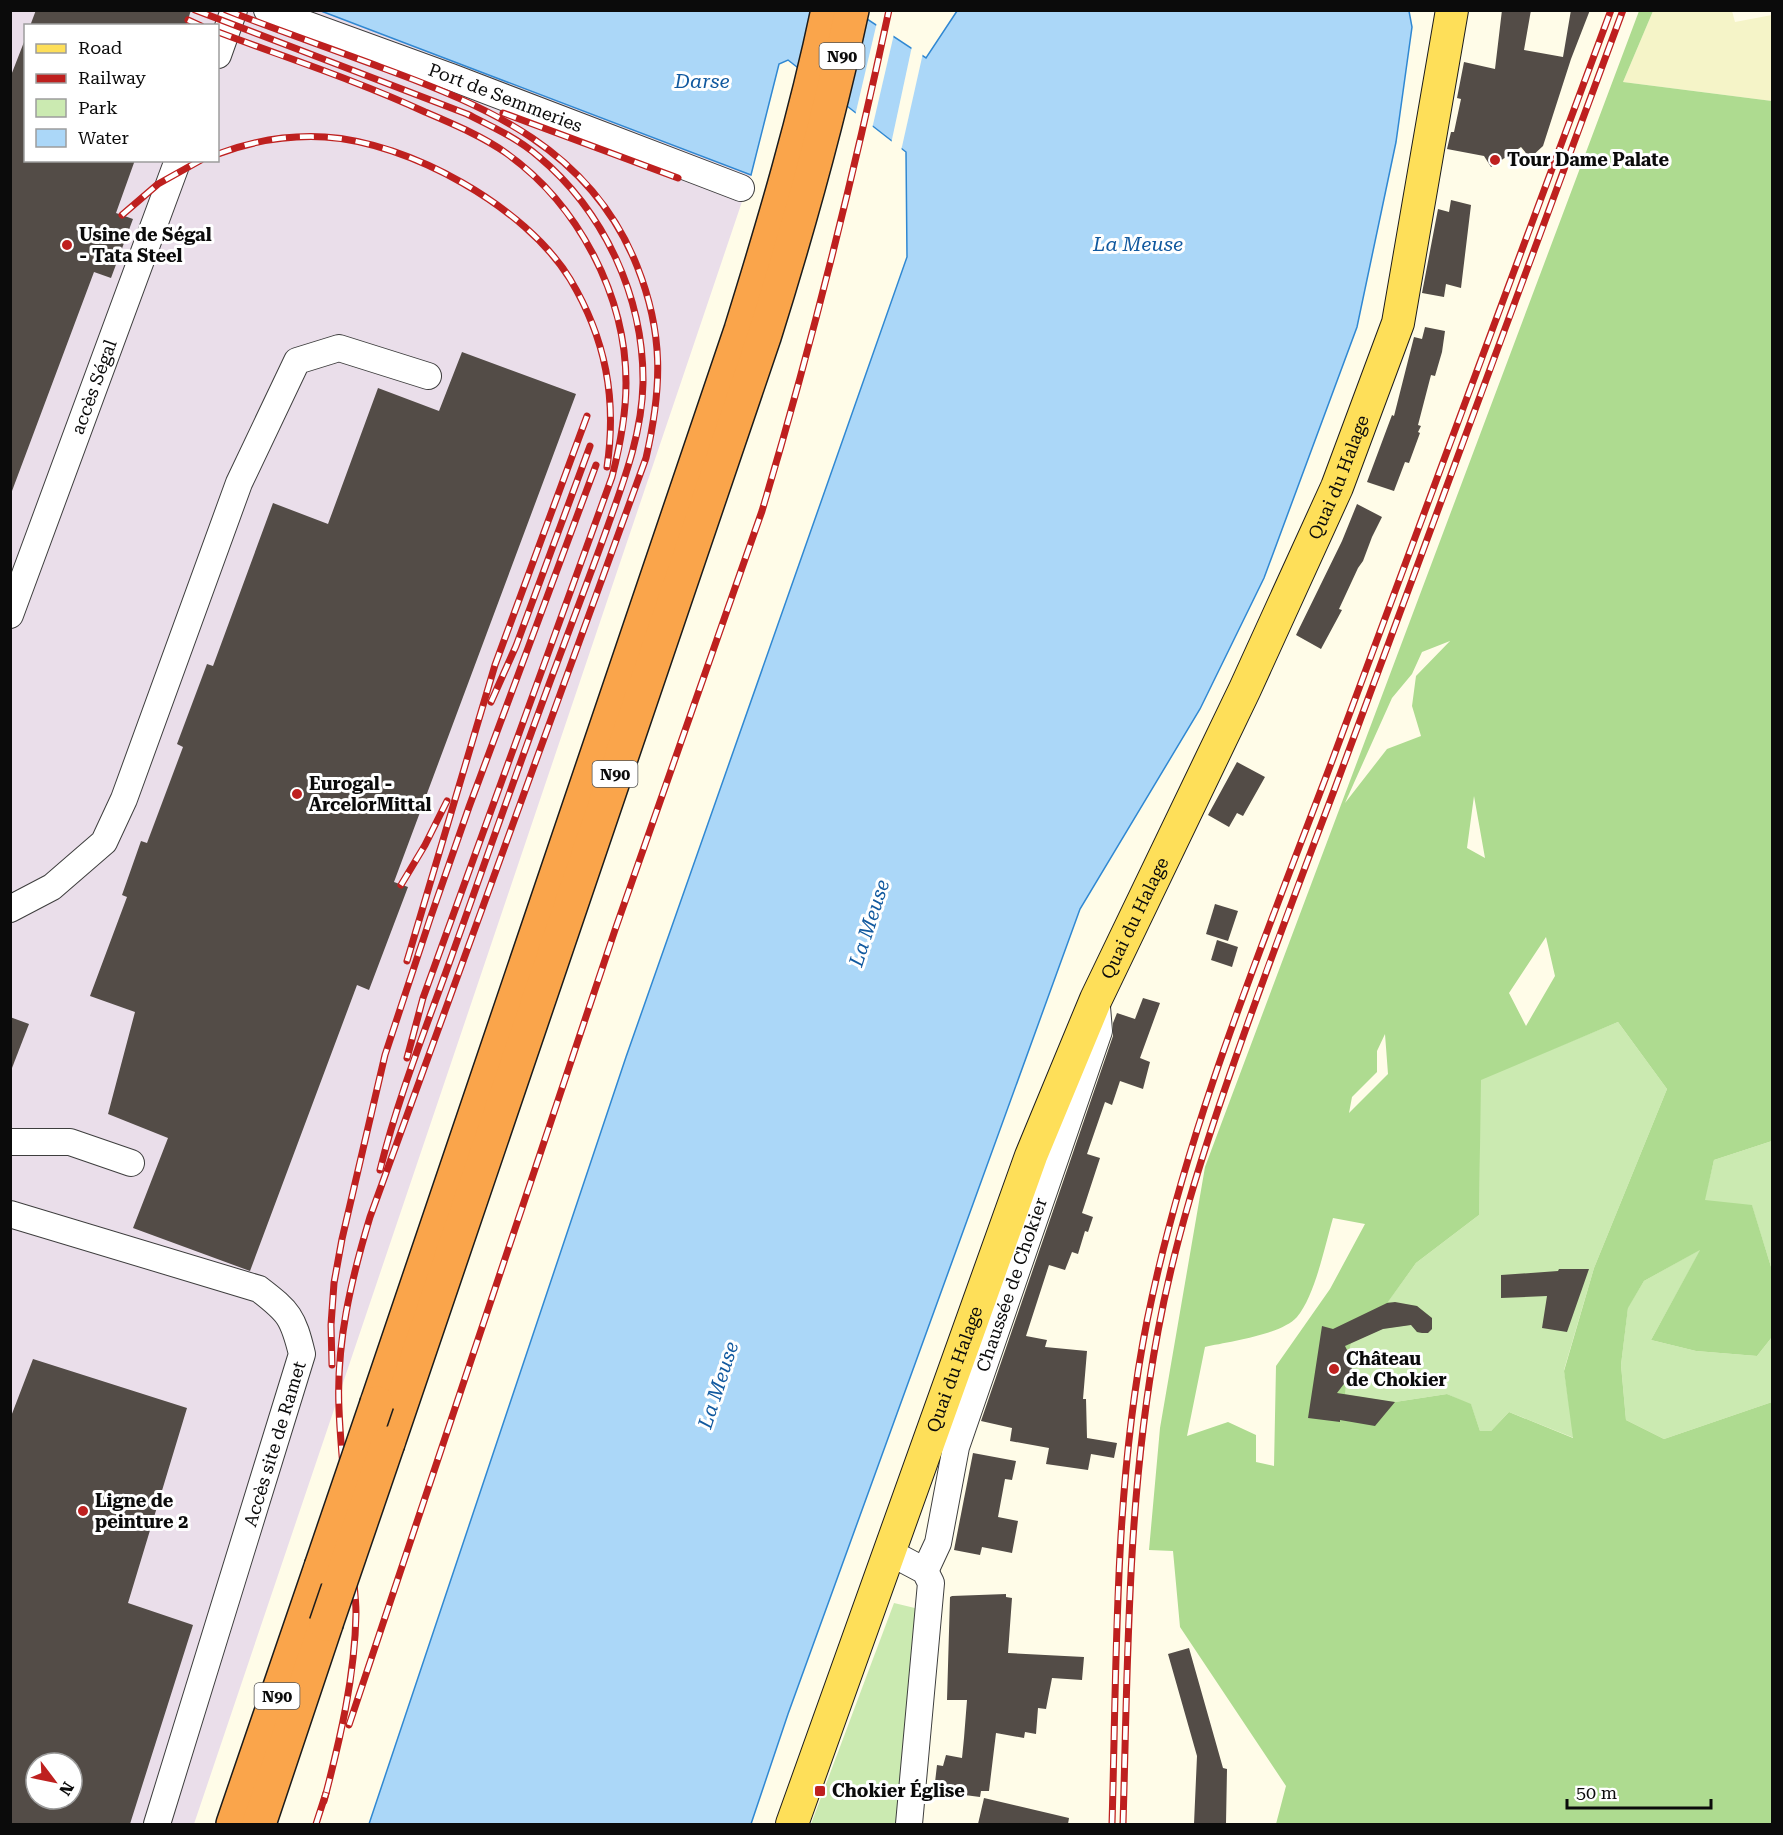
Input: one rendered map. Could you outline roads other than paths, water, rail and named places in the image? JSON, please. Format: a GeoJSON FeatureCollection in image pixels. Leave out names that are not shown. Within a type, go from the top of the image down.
{"type":"FeatureCollection","features":[{"type":"Feature","properties":{"kind":"highway","name":"N90"},"geometry":{"type":"LineString","coordinates":[[259,1824],[764,337],[798,230],[822,94],[828,10]]}},
{"type":"Feature","properties":{"kind":"highway","name":"N90"},"geometry":{"type":"LineString","coordinates":[[233,1824],[741,330],[776,219],[852,10]]}},
{"type":"Feature","properties":{"kind":"main road","name":"Quai du Halage"},"geometry":{"type":"LineString","coordinates":[[792,1824],[891,1553],[1031,1156],[1096,999],[1245,689],[1337,487],[1398,323],[1452,10]]}},
{"type":"Feature","properties":{"kind":"street"},"geometry":{"type":"LineString","coordinates":[[219,52],[234,10]]}},
{"type":"Feature","properties":{"kind":"street","name":"Port de Semmeries"},"geometry":{"type":"LineString","coordinates":[[267,10],[451,77],[741,188]]}},
{"type":"Feature","properties":{"kind":"street","name":"accès Ségal"},"geometry":{"type":"LineString","coordinates":[[10,615],[177,162]]}},
{"type":"Feature","properties":{"kind":"street"},"geometry":{"type":"LineString","coordinates":[[10,909],[51,887],[104,842],[124,799],[239,483],[297,361],[339,348],[428,376]]}},
{"type":"Feature","properties":{"kind":"street","name":"Chaussée de Chokier"},"geometry":{"type":"LineString","coordinates":[[925,1572],[938,1543],[956,1447],[1099,1031],[1096,999]]}},
{"type":"Feature","properties":{"kind":"street"},"geometry":{"type":"LineString","coordinates":[[10,1142],[70,1142],[131,1163]]}},
{"type":"Feature","properties":{"kind":"street","name":"Accès site de Ramet"},"geometry":{"type":"LineString","coordinates":[[10,1214],[259,1289],[283,1308],[295,1326],[302,1354],[157,1824]]}},
{"type":"Feature","properties":{"kind":"street"},"geometry":{"type":"LineString","coordinates":[[891,1553],[925,1572],[931,1583],[909,1824]]}},
{"type":"Feature","properties":{"kind":"water","name":"La Meuse"},"geometry":{"type":"Polygon","coordinates":[[[321,11],[855,11],[926,58],[957,11],[1409,11],[1412,27],[1396,142],[1357,327],[1264,578],[1200,709],[1080,909],[788,1714],[751,1824],[369,1824],[626,1057],[907,257],[906,152],[788,60],[779,64],[751,175],[321,11]]]}},
{"type":"Feature","properties":{"kind":"railway"},"geometry":{"type":"LineString","coordinates":[[195,10],[467,114],[504,133],[530,150],[562,178],[600,229],[616,258],[628,288],[636,319],[641,351],[642,402],[625,477],[413,1063],[380,1170]]}},
{"type":"Feature","properties":{"kind":"railway"},"geometry":{"type":"LineString","coordinates":[[226,10],[460,99],[532,138],[564,163],[593,192],[617,226],[637,266],[652,315],[658,361],[655,408],[646,458],[370,1217],[351,1288],[342,1336],[339,1409],[356,1600],[355,1637],[346,1708],[324,1801]]}},
{"type":"Feature","properties":{"kind":"railway"},"geometry":{"type":"LineString","coordinates":[[349,1725],[615,930],[762,511],[830,262],[889,10]]}},
{"type":"Feature","properties":{"kind":"railway"},"geometry":{"type":"LineString","coordinates":[[1112,1824],[1119,1572],[1128,1446],[1147,1321],[1163,1249],[1204,1107],[1228,1037],[1611,10]]}},
{"type":"Feature","properties":{"kind":"railway"},"geometry":{"type":"LineString","coordinates":[[1123,1824],[1128,1639],[1140,1454],[1164,1298],[1189,1201],[1255,1002],[1623,10]]}},
{"type":"Feature","properties":{"kind":"railway"},"geometry":{"type":"LineString","coordinates":[[188,20],[197,24]]}},
{"type":"Feature","properties":{"kind":"railway"},"geometry":{"type":"LineString","coordinates":[[219,32],[400,101],[467,131],[506,153],[532,174],[576,225],[607,285],[624,350],[625,407],[612,477],[423,998],[407,1058]]}},
{"type":"Feature","properties":{"kind":"railway"},"geometry":{"type":"LineString","coordinates":[[503,113],[678,178]]}},
{"type":"Feature","properties":{"kind":"railway"},"geometry":{"type":"LineString","coordinates":[[219,154],[257,142],[284,138],[325,137],[358,142],[393,151],[428,165],[463,183],[525,227],[550,252],[570,279],[592,324],[600,347],[609,393],[610,442],[607,467]]}},
{"type":"Feature","properties":{"kind":"railway"},"geometry":{"type":"LineString","coordinates":[[122,215],[158,184],[197,162]]}},
{"type":"Feature","properties":{"kind":"railway"},"geometry":{"type":"LineString","coordinates":[[407,961],[495,665],[587,416]]}},
{"type":"Feature","properties":{"kind":"railway"},"geometry":{"type":"LineString","coordinates":[[491,702],[516,646],[590,446]]}},
{"type":"Feature","properties":{"kind":"railway"},"geometry":{"type":"LineString","coordinates":[[332,1365],[331,1325],[334,1283],[385,1055],[469,807],[596,465]]}},
{"type":"Feature","properties":{"kind":"railway"},"geometry":{"type":"LineString","coordinates":[[401,885],[425,845],[447,801]]}},
{"type":"Feature","properties":{"kind":"railway"},"geometry":{"type":"LineString","coordinates":[[316,1824],[326,1793]]}},
{"type":"Feature","properties":{"kind":"place","name":"Tour Dame Palate"},"geometry":{"type":"Point","coordinates":[1495,160]}},
{"type":"Feature","properties":{"kind":"place","name":"Usine de Ségal - Tata Steel"},"geometry":{"type":"Point","coordinates":[67,245]}},
{"type":"Feature","properties":{"kind":"place","name":"Eurogal - ArcelorMittal"},"geometry":{"type":"Point","coordinates":[297,794]}},
{"type":"Feature","properties":{"kind":"place","name":"Château de Chokier"},"geometry":{"type":"Point","coordinates":[1334,1369]}},
{"type":"Feature","properties":{"kind":"place","name":"Ligne de peinture 2"},"geometry":{"type":"Point","coordinates":[83,1511]}},
{"type":"Feature","properties":{"kind":"place","name":"Chokier Église"},"geometry":{"type":"Point","coordinates":[820,1791]}},
{"type":"Feature","properties":{"kind":"water label","name":"Darse"},"geometry":{"type":"Point","coordinates":[702,81]}}]}
